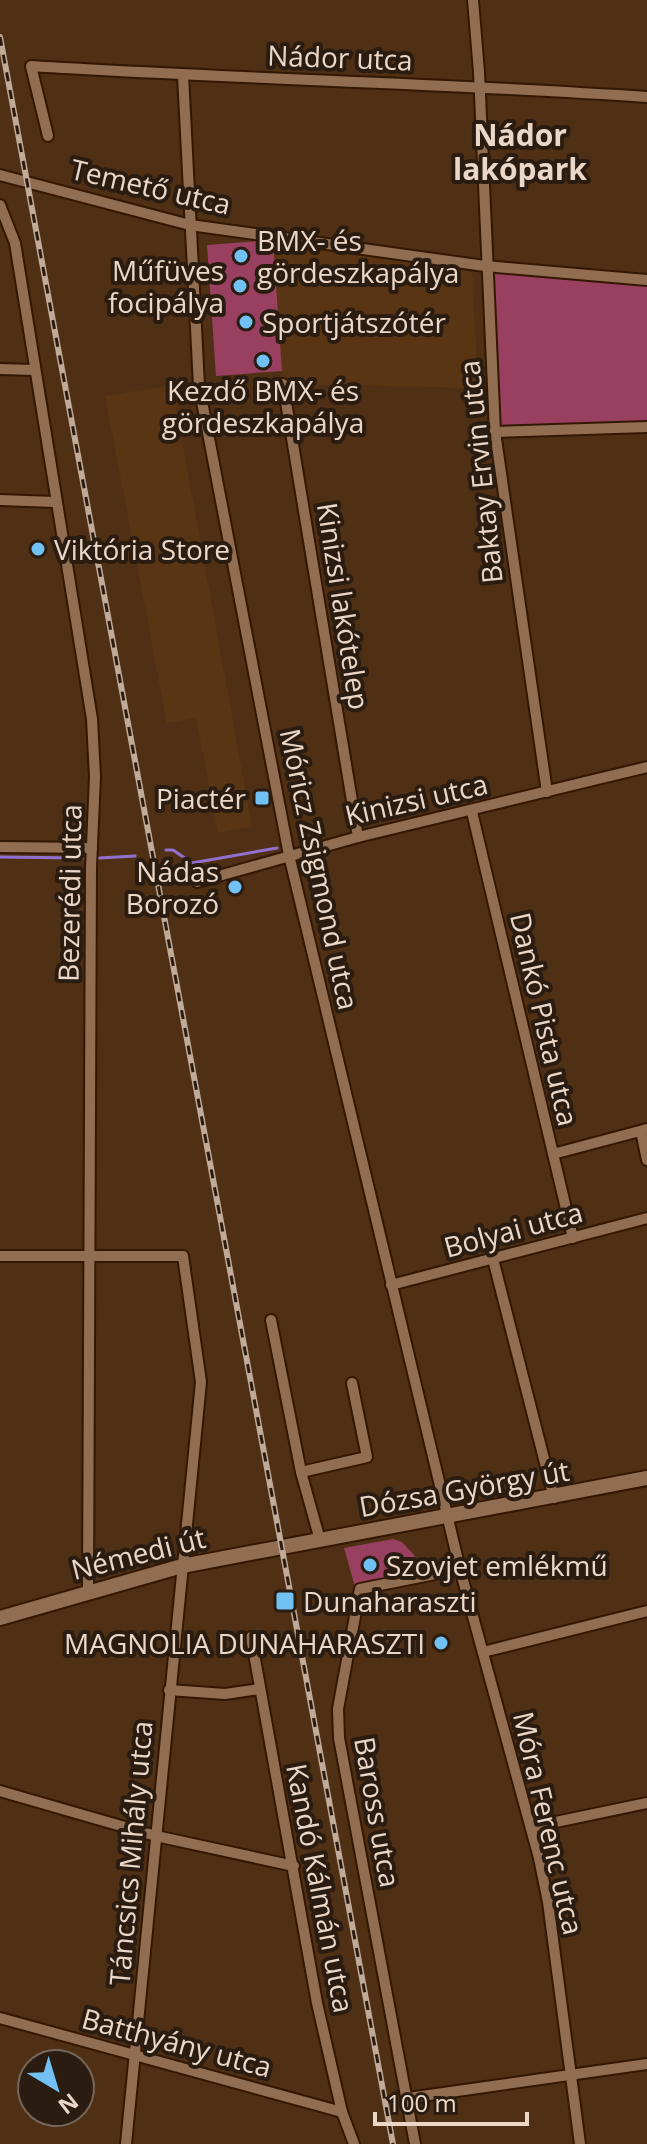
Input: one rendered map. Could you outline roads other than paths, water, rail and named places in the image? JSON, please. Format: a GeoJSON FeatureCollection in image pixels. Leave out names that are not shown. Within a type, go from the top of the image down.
{"type":"FeatureCollection","features":[{"type":"Feature","properties":{"kind":"main road","name":"Dózsa György út"},"geometry":{"type":"LineString","coordinates":[[290,1546],[647,1478]]}},
{"type":"Feature","properties":{"kind":"main road","name":"Némedi út"},"geometry":{"type":"LineString","coordinates":[[0,1618],[182,1566],[290,1546]]}},
{"type":"Feature","properties":{"kind":"street","name":"Baktay Ervin utca"},"geometry":{"type":"LineString","coordinates":[[473,0],[480,85],[485,266],[495,432],[547,792]]}},
{"type":"Feature","properties":{"kind":"street","name":"Nádor utca"},"geometry":{"type":"LineString","coordinates":[[48,136],[31,66],[183,75],[480,85],[647,97]]}},
{"type":"Feature","properties":{"kind":"street","name":"Móricz Zsigmond utca"},"geometry":{"type":"LineString","coordinates":[[183,75],[199,386],[289,855],[447,1517]]}},
{"type":"Feature","properties":{"kind":"street","name":"Temető utca"},"geometry":{"type":"LineString","coordinates":[[0,175],[190,225],[485,266],[647,280]]}},
{"type":"Feature","properties":{"kind":"street","name":"Bezerédi utca"},"geometry":{"type":"LineString","coordinates":[[0,205],[15,243],[92,719],[95,777],[88,1592]]}},
{"type":"Feature","properties":{"kind":"street"},"geometry":{"type":"LineString","coordinates":[[0,369],[35,370]]}},
{"type":"Feature","properties":{"kind":"street","name":"Kinizsi lakótelep"},"geometry":{"type":"LineString","coordinates":[[283,384],[358,837]]}},
{"type":"Feature","properties":{"kind":"street"},"geometry":{"type":"LineString","coordinates":[[495,432],[647,427]]}},
{"type":"Feature","properties":{"kind":"street"},"geometry":{"type":"LineString","coordinates":[[0,500],[55,502]]}},
{"type":"Feature","properties":{"kind":"street","name":"Kinizsi utca"},"geometry":{"type":"LineString","coordinates":[[197,882],[358,837],[472,812],[647,767]]}},
{"type":"Feature","properties":{"kind":"street","name":"Dankó Pista utca"},"geometry":{"type":"LineString","coordinates":[[472,812],[573,1238]]}},
{"type":"Feature","properties":{"kind":"street"},"geometry":{"type":"LineString","coordinates":[[0,847],[92,848]]}},
{"type":"Feature","properties":{"kind":"street"},"geometry":{"type":"LineString","coordinates":[[553,1154],[644,1130],[647,1160]]}},
{"type":"Feature","properties":{"kind":"street","name":"Bolyai utca"},"geometry":{"type":"LineString","coordinates":[[391,1285],[647,1218]]}},
{"type":"Feature","properties":{"kind":"street"},"geometry":{"type":"LineString","coordinates":[[0,1256],[91,1255]]}},
{"type":"Feature","properties":{"kind":"street","name":"Táncsics Mihály utca"},"geometry":{"type":"LineString","coordinates":[[91,1255],[183,1256],[201,1382],[126,2144]]}},
{"type":"Feature","properties":{"kind":"street"},"geometry":{"type":"LineString","coordinates":[[493,1259],[554,1498]]}},
{"type":"Feature","properties":{"kind":"street"},"geometry":{"type":"LineString","coordinates":[[271,1320],[301,1472],[320,1540]]}},
{"type":"Feature","properties":{"kind":"street"},"geometry":{"type":"LineString","coordinates":[[301,1472],[367,1457],[352,1383]]}},
{"type":"Feature","properties":{"kind":"street","name":"Móra Ferenc utca"},"geometry":{"type":"LineString","coordinates":[[447,1517],[532,1827],[548,1902],[580,2144]]}},
{"type":"Feature","properties":{"kind":"street","name":"Baross utca"},"geometry":{"type":"LineString","coordinates":[[415,2144],[339,1738],[338,1709],[360,1589],[460,1569]]}},
{"type":"Feature","properties":{"kind":"street"},"geometry":{"type":"LineString","coordinates":[[483,1652],[647,1611]]}},
{"type":"Feature","properties":{"kind":"street","name":"Kandó Kálmán utca"},"geometry":{"type":"LineString","coordinates":[[251,1637],[317,2003],[342,2112],[354,2144]]}},
{"type":"Feature","properties":{"kind":"street"},"geometry":{"type":"LineString","coordinates":[[169,1690],[225,1694],[260,1689]]}},
{"type":"Feature","properties":{"kind":"street"},"geometry":{"type":"LineString","coordinates":[[0,1791],[156,1836],[294,1866]]}},
{"type":"Feature","properties":{"kind":"street"},"geometry":{"type":"LineString","coordinates":[[532,1827],[647,1803]]}},
{"type":"Feature","properties":{"kind":"street","name":"Batthyány utca"},"geometry":{"type":"LineString","coordinates":[[0,2018],[342,2112]]}},
{"type":"Feature","properties":{"kind":"street"},"geometry":{"type":"LineString","coordinates":[[408,2098],[647,2064]]}},
{"type":"Feature","properties":{"kind":"waterway"},"geometry":{"type":"LineString","coordinates":[[166,850],[173,850],[192,863],[277,848]]}},
{"type":"Feature","properties":{"kind":"waterway"},"geometry":{"type":"LineString","coordinates":[[99,858],[135,856]]}},
{"type":"Feature","properties":{"kind":"waterway"},"geometry":{"type":"LineString","coordinates":[[0,857],[83,858]]}},
{"type":"Feature","properties":{"kind":"railway"},"geometry":{"type":"LineString","coordinates":[[0,37],[393,2144]]}},
{"type":"Feature","properties":{"kind":"place","name":"BMX- és gördeszkapálya"},"geometry":{"type":"Point","coordinates":[241,256]}},
{"type":"Feature","properties":{"kind":"place","name":"Műfüves focipálya"},"geometry":{"type":"Point","coordinates":[240,286]}},
{"type":"Feature","properties":{"kind":"place","name":"Sportjátszótér"},"geometry":{"type":"Point","coordinates":[246,322]}},
{"type":"Feature","properties":{"kind":"place","name":"Kezdő BMX- és gördeszkapálya"},"geometry":{"type":"Point","coordinates":[263,361]}},
{"type":"Feature","properties":{"kind":"place","name":"Viktória Store"},"geometry":{"type":"Point","coordinates":[38,549]}},
{"type":"Feature","properties":{"kind":"place","name":"Piactér"},"geometry":{"type":"Point","coordinates":[262,798]}},
{"type":"Feature","properties":{"kind":"place","name":"Nádas Borozó"},"geometry":{"type":"Point","coordinates":[235,887]}},
{"type":"Feature","properties":{"kind":"place","name":"Szovjet emlékmű"},"geometry":{"type":"Point","coordinates":[370,1565]}},
{"type":"Feature","properties":{"kind":"place","name":"Dunaharaszti"},"geometry":{"type":"Point","coordinates":[285,1601]}},
{"type":"Feature","properties":{"kind":"place","name":"MAGNOLIA DUNAHARASZTI"},"geometry":{"type":"Point","coordinates":[441,1643]}},
{"type":"Feature","properties":{"kind":"district","name":"Nádor lakópark"},"geometry":{"type":"Point","coordinates":[520,151]}}]}
